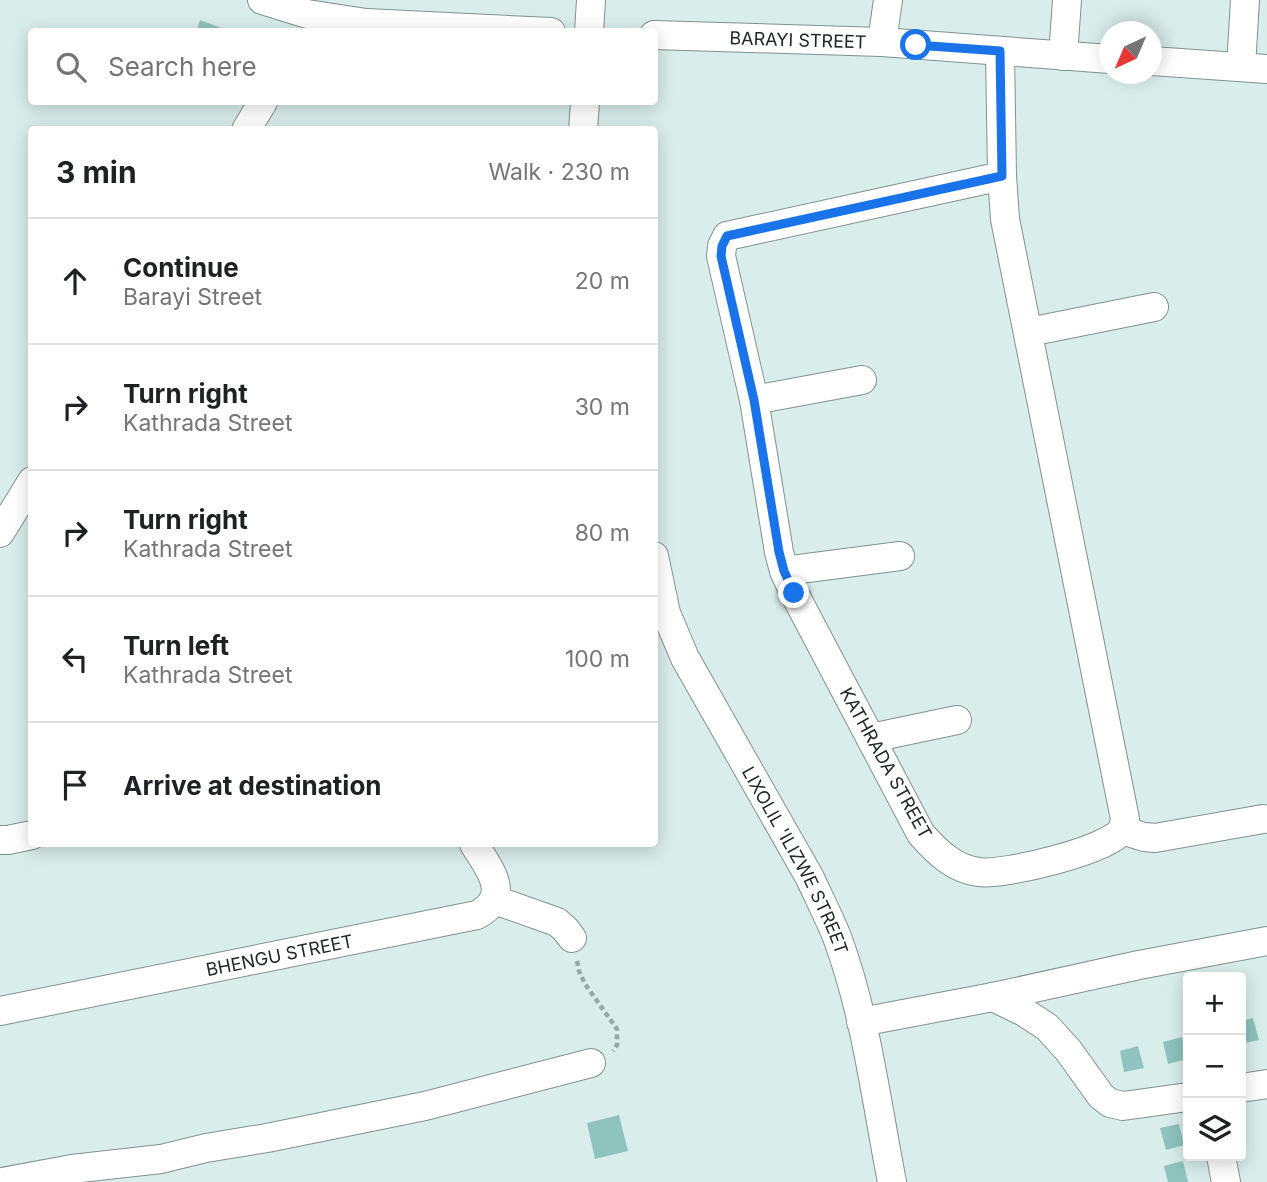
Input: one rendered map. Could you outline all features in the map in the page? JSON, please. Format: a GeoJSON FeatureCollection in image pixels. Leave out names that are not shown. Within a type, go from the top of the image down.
{"type":"FeatureCollection","features":[{"type":"Feature","properties":{"kind":"street"},"geometry":{"type":"LineString","coordinates":[[262,0],[303,23],[469,28]]}},
{"type":"Feature","properties":{"kind":"street"},"geometry":{"type":"LineString","coordinates":[[589,28],[591,0]]}},
{"type":"Feature","properties":{"kind":"street"},"geometry":{"type":"LineString","coordinates":[[882,42],[888,0]]}},
{"type":"Feature","properties":{"kind":"street"},"geometry":{"type":"LineString","coordinates":[[1063,56],[1067,0]]}},
{"type":"Feature","properties":{"kind":"street"},"geometry":{"type":"LineString","coordinates":[[1162,62],[1254,68],[1245,0]]}},
{"type":"Feature","properties":{"kind":"street","name":"BARAYI STREET"},"geometry":{"type":"LineString","coordinates":[[658,35],[882,42],[1099,58]]}},
{"type":"Feature","properties":{"kind":"street"},"geometry":{"type":"LineString","coordinates":[[1000,51],[1005,219],[1118,777],[1125,819],[1122,830],[1155,838],[1263,819]]}},
{"type":"Feature","properties":{"kind":"street"},"geometry":{"type":"LineString","coordinates":[[248,126],[261,105]]}},
{"type":"Feature","properties":{"kind":"street"},"geometry":{"type":"LineString","coordinates":[[583,126],[585,105]]}},
{"type":"Feature","properties":{"kind":"street","name":"KATHRADA STREET"},"geometry":{"type":"LineString","coordinates":[[1002,176],[727,236],[721,256],[754,400],[784,571],[921,834],[947,860],[959,866],[978,872],[1001,872],[1078,852],[1111,839],[1122,830]]}},
{"type":"Feature","properties":{"kind":"street"},"geometry":{"type":"LineString","coordinates":[[1029,332],[1154,307]]}},
{"type":"Feature","properties":{"kind":"street"},"geometry":{"type":"LineString","coordinates":[[754,400],[862,380]]}},
{"type":"Feature","properties":{"kind":"street"},"geometry":{"type":"LineString","coordinates":[[0,533],[28,488]]}},
{"type":"Feature","properties":{"kind":"street"},"geometry":{"type":"LineString","coordinates":[[784,571],[900,556]]}},
{"type":"Feature","properties":{"kind":"street","name":"LIXOLIL 'ILIZWE STREET"},"geometry":{"type":"LineString","coordinates":[[658,575],[666,613],[685,658],[827,912],[861,1022],[892,1182]]}},
{"type":"Feature","properties":{"kind":"street"},"geometry":{"type":"LineString","coordinates":[[872,738],[957,720]]}},
{"type":"Feature","properties":{"kind":"street"},"geometry":{"type":"LineString","coordinates":[[0,839],[28,836]]}},
{"type":"Feature","properties":{"kind":"street"},"geometry":{"type":"LineString","coordinates":[[476,847],[491,873],[496,889],[495,900],[558,922],[572,938]]}},
{"type":"Feature","properties":{"kind":"street","name":"BHENGU STREET"},"geometry":{"type":"LineString","coordinates":[[0,1011],[477,915],[495,900]]}},
{"type":"Feature","properties":{"kind":"street"},"geometry":{"type":"LineString","coordinates":[[861,1022],[1267,941]]}},
{"type":"Feature","properties":{"kind":"street"},"geometry":{"type":"LineString","coordinates":[[993,997],[1047,1027],[1068,1050],[1097,1090],[1110,1102],[1123,1106],[1183,1098]]}},
{"type":"Feature","properties":{"kind":"street"},"geometry":{"type":"LineString","coordinates":[[2,1182],[72,1169],[161,1159],[205,1148],[425,1106],[591,1063]]}},
{"type":"Feature","properties":{"kind":"street"},"geometry":{"type":"LineString","coordinates":[[1246,1087],[1267,1084]]}},
{"type":"Feature","properties":{"kind":"street"},"geometry":{"type":"LineString","coordinates":[[1222,1161],[1226,1182]]}},
{"type":"Feature","properties":{"kind":"path"},"geometry":{"type":"LineString","coordinates":[[572,938],[579,971],[585,984],[617,1029],[617,1045],[609,1057],[591,1063]]}},
{"type":"Feature","properties":{"kind":"building"},"geometry":{"type":"Polygon","coordinates":[[[200,20],[221,28],[197,28],[200,20]]]}},
{"type":"Feature","properties":{"kind":"building"},"geometry":{"type":"Polygon","coordinates":[[[1253,1018],[1259,1040],[1246,1043],[1246,1020],[1253,1018]]]}},
{"type":"Feature","properties":{"kind":"building"},"geometry":{"type":"Polygon","coordinates":[[[1182,1037],[1183,1060],[1168,1064],[1163,1042],[1182,1037]]]}},
{"type":"Feature","properties":{"kind":"building"},"geometry":{"type":"Polygon","coordinates":[[[1138,1046],[1144,1068],[1124,1072],[1120,1051],[1138,1046]]]}},
{"type":"Feature","properties":{"kind":"building"},"geometry":{"type":"Polygon","coordinates":[[[619,1115],[628,1151],[595,1159],[587,1123],[619,1115]]]}},
{"type":"Feature","properties":{"kind":"building"},"geometry":{"type":"Polygon","coordinates":[[[1179,1124],[1183,1145],[1166,1150],[1160,1128],[1179,1124]]]}},
{"type":"Feature","properties":{"kind":"building"},"geometry":{"type":"Polygon","coordinates":[[[1183,1161],[1188,1182],[1168,1182],[1164,1166],[1183,1161]]]}},
{"type":"Feature","properties":{"kind":"route"},"geometry":{"type":"LineString","coordinates":[[794,593],[779,552],[754,400],[721,256],[722,246],[727,236],[1002,176],[1000,51],[916,45]]}}]}
